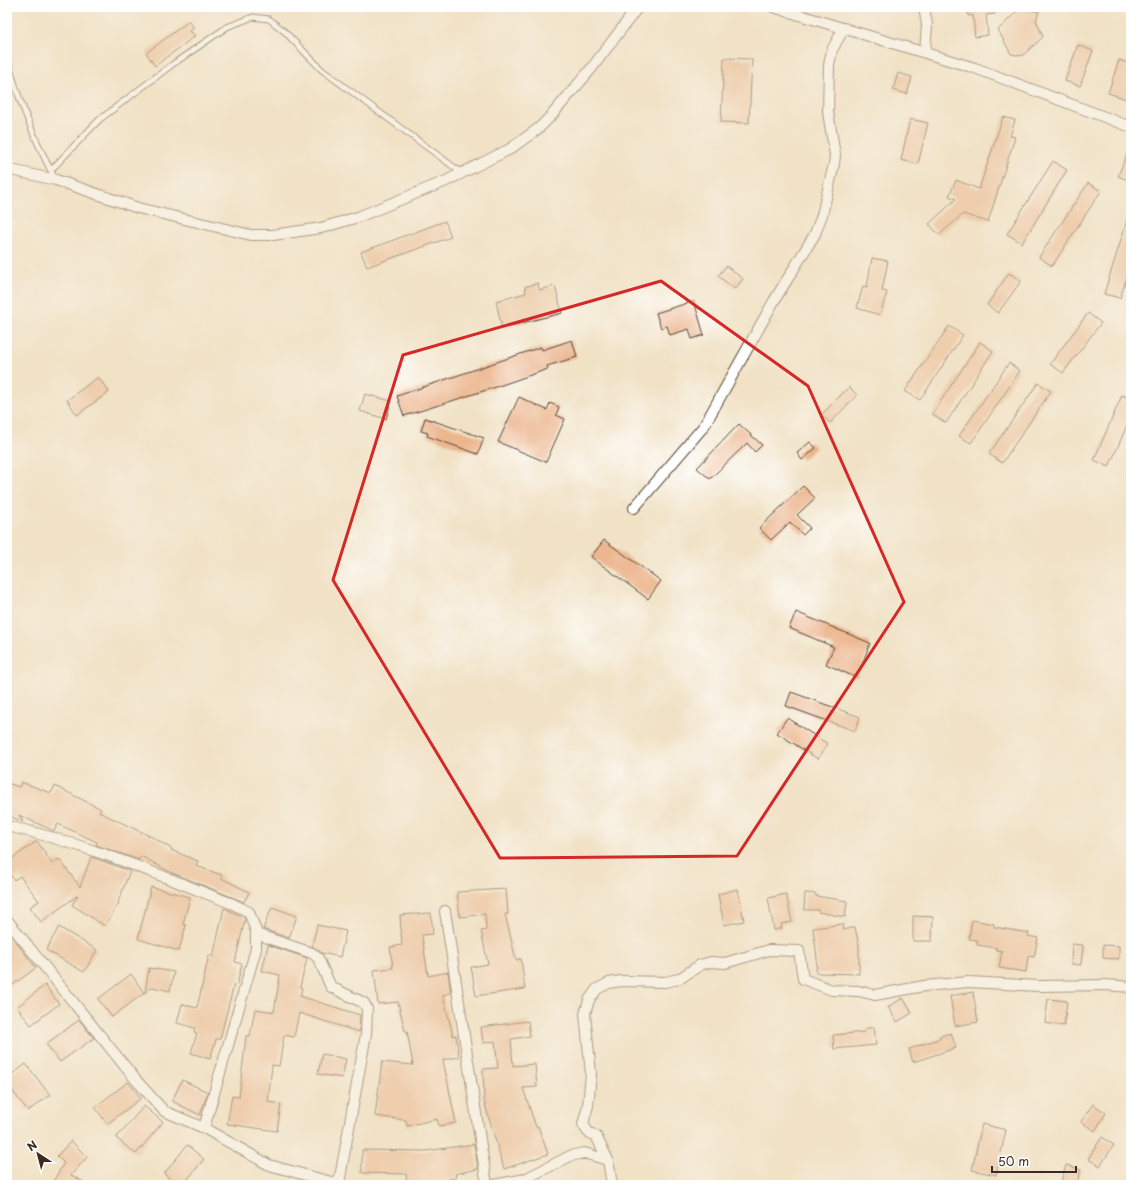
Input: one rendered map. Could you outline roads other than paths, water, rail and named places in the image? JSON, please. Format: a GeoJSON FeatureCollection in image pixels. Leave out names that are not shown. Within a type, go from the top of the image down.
{"type":"FeatureCollection","features":[{"type":"Feature","properties":{"kind":"street"},"geometry":{"type":"LineString","coordinates":[[7,169],[56,180],[138,208],[251,235],[274,235],[321,228],[358,217],[463,174],[510,149],[543,124],[591,69],[638,7]]}},
{"type":"Feature","properties":{"kind":"street"},"geometry":{"type":"LineString","coordinates":[[773,7],[975,68],[1131,127]]}},
{"type":"Feature","properties":{"kind":"street"},"geometry":{"type":"LineString","coordinates":[[924,7],[927,26],[925,52]]}},
{"type":"Feature","properties":{"kind":"street"},"geometry":{"type":"LineString","coordinates":[[634,508],[704,426],[774,301],[815,234],[822,215],[834,164],[834,149],[828,112],[829,65],[832,50],[844,28]]}},
{"type":"Feature","properties":{"kind":"street"},"geometry":{"type":"LineString","coordinates":[[7,826],[38,832],[119,860],[233,904],[249,912],[256,934],[256,949],[251,971],[204,1128]]}},
{"type":"Feature","properties":{"kind":"street"},"geometry":{"type":"LineString","coordinates":[[446,911],[487,1185]]}},
{"type":"Feature","properties":{"kind":"street"},"geometry":{"type":"LineString","coordinates":[[7,920],[136,1080],[164,1110],[204,1128],[269,1165],[340,1184],[366,1034],[367,1010],[364,1003],[332,987],[318,958],[312,953],[256,934]]}},
{"type":"Feature","properties":{"kind":"street"},"geometry":{"type":"LineString","coordinates":[[612,1185],[608,1160],[596,1136],[588,1132],[584,1124],[588,1106],[591,1074],[585,1014],[589,1000],[597,989],[609,983],[621,981],[665,982],[679,979],[700,965],[711,962],[725,963],[769,950],[799,951],[803,979],[832,990],[858,991],[875,995],[924,986],[969,982],[1039,986],[1106,985],[1131,987]]}},
{"type":"Feature","properties":{"kind":"street"},"geometry":{"type":"LineString","coordinates":[[494,1185],[525,1179],[570,1156],[584,1153],[608,1160]]}},
{"type":"Feature","properties":{"kind":"lane"},"geometry":{"type":"LineString","coordinates":[[51,170],[99,120],[173,64],[226,27],[253,16],[269,19],[284,31],[322,70],[463,174]]}},
{"type":"Feature","properties":{"kind":"lane"},"geometry":{"type":"LineString","coordinates":[[7,56],[20,101],[56,180]]}}]}
